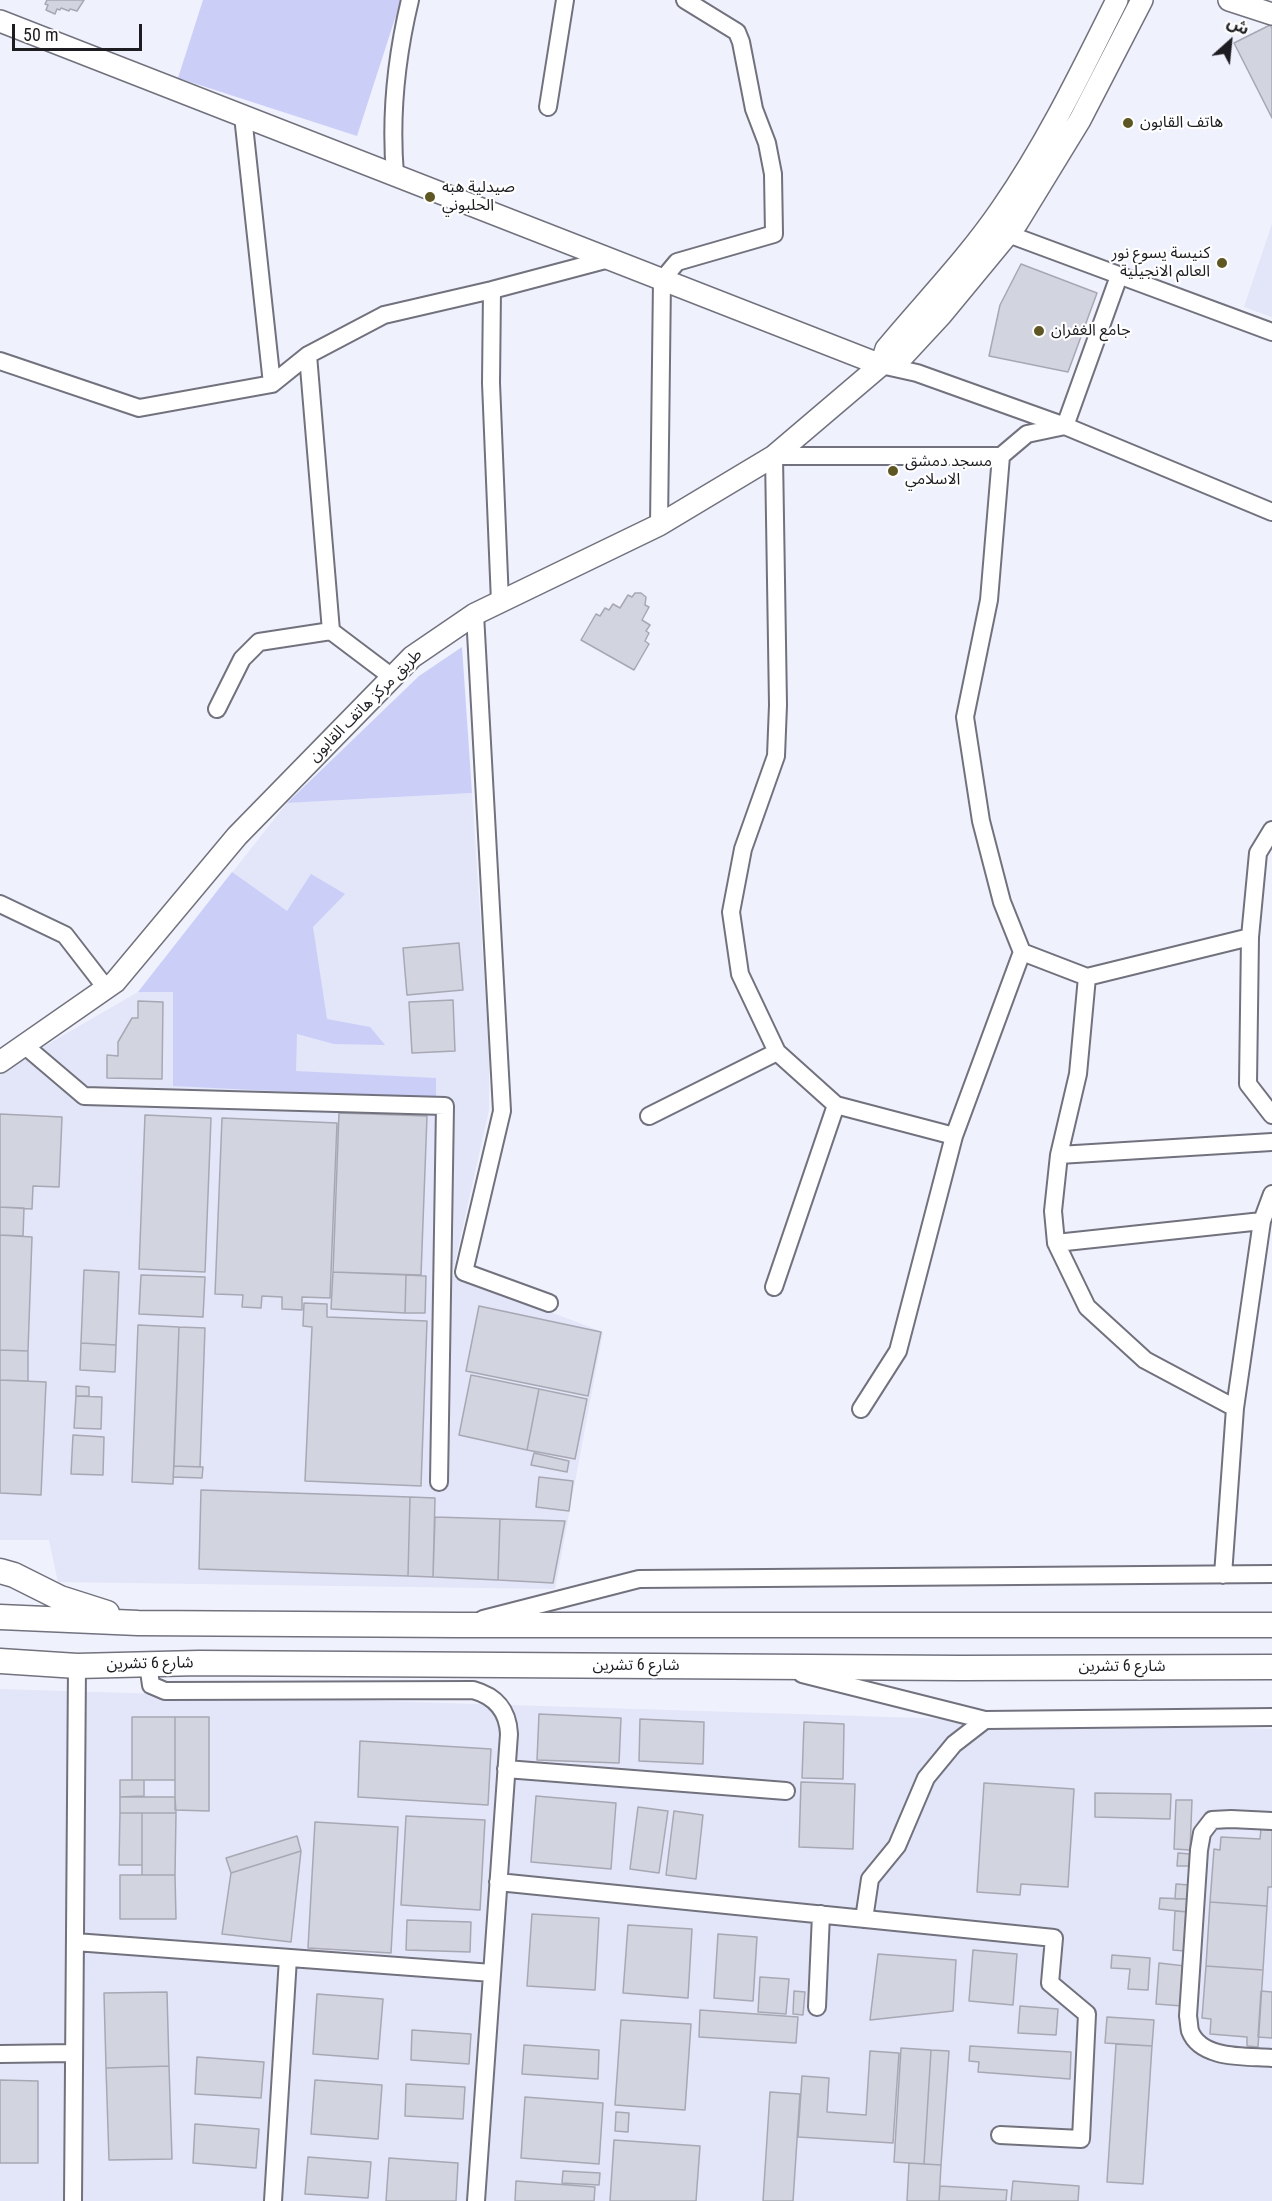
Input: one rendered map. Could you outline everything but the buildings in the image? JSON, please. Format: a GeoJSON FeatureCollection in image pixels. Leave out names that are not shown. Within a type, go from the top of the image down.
{"type":"FeatureCollection","features":[{"type":"Feature","properties":{"kind":"highway"},"geometry":{"type":"LineString","coordinates":[[0,1571],[14,1575],[60,1598],[138,1623]]}},
{"type":"Feature","properties":{"kind":"highway"},"geometry":{"type":"LineString","coordinates":[[0,1617],[138,1623],[1272,1625]]}},
{"type":"Feature","properties":{"kind":"highway","name":"شارع 6 تشرين"},"geometry":{"type":"LineString","coordinates":[[0,1661],[77,1666],[211,1663],[960,1668],[1272,1667]]}},
{"type":"Feature","properties":{"kind":"main road"},"geometry":{"type":"LineString","coordinates":[[881,365],[886,349],[963,259],[1002,208],[1061,108],[1117,0]]}},
{"type":"Feature","properties":{"kind":"main road"},"geometry":{"type":"LineString","coordinates":[[0,21],[881,365],[903,356],[919,341],[1008,234],[1080,120],[1142,0]]}},
{"type":"Feature","properties":{"kind":"main road"},"geometry":{"type":"LineString","coordinates":[[1228,0],[1272,14]]}},
{"type":"Feature","properties":{"kind":"main road","name":"طريق مركز هاتف القابون"},"geometry":{"type":"LineString","coordinates":[[0,1062],[115,982],[237,836],[412,657],[475,614],[659,525],[774,456],[881,365]]}},
{"type":"Feature","properties":{"kind":"street"},"geometry":{"type":"LineString","coordinates":[[395,175],[392,142],[396,66],[410,0]]}},
{"type":"Feature","properties":{"kind":"street"},"geometry":{"type":"LineString","coordinates":[[548,107],[565,0]]}},
{"type":"Feature","properties":{"kind":"street"},"geometry":{"type":"LineString","coordinates":[[659,525],[662,280],[677,262],[774,234],[773,174],[767,143],[754,109],[741,42],[737,32],[685,0]]}},
{"type":"Feature","properties":{"kind":"street"},"geometry":{"type":"LineString","coordinates":[[243,116],[272,384]]}},
{"type":"Feature","properties":{"kind":"street"},"geometry":{"type":"LineString","coordinates":[[1008,234],[1272,332]]}},
{"type":"Feature","properties":{"kind":"street"},"geometry":{"type":"LineString","coordinates":[[0,361],[139,408],[272,384],[308,355],[384,315],[492,290],[609,259]]}},
{"type":"Feature","properties":{"kind":"street"},"geometry":{"type":"LineString","coordinates":[[1065,426],[1119,276]]}},
{"type":"Feature","properties":{"kind":"street"},"geometry":{"type":"LineString","coordinates":[[492,290],[491,383],[500,602]]}},
{"type":"Feature","properties":{"kind":"street"},"geometry":{"type":"LineString","coordinates":[[308,355],[331,631]]}},
{"type":"Feature","properties":{"kind":"street"},"geometry":{"type":"LineString","coordinates":[[881,365],[917,373],[1065,426],[1272,512]]}},
{"type":"Feature","properties":{"kind":"street"},"geometry":{"type":"LineString","coordinates":[[954,1136],[836,1105],[777,1052],[740,974],[731,912],[743,849],[776,756],[778,705],[774,456],[1001,456],[1027,434],[1065,426]]}},
{"type":"Feature","properties":{"kind":"street"},"geometry":{"type":"LineString","coordinates":[[861,1409],[898,1351],[954,1136],[1022,952],[1002,902],[981,821],[965,717],[989,600],[1001,456]]}},
{"type":"Feature","properties":{"kind":"street"},"geometry":{"type":"LineString","coordinates":[[475,614],[502,1111],[464,1272],[549,1303]]}},
{"type":"Feature","properties":{"kind":"street"},"geometry":{"type":"LineString","coordinates":[[217,709],[242,659],[259,642],[331,631],[392,677]]}},
{"type":"Feature","properties":{"kind":"street"},"geometry":{"type":"LineString","coordinates":[[1272,830],[1258,852],[1250,937],[1248,1084],[1272,1115]]}},
{"type":"Feature","properties":{"kind":"street"},"geometry":{"type":"LineString","coordinates":[[0,904],[65,935],[106,988]]}},
{"type":"Feature","properties":{"kind":"street"},"geometry":{"type":"LineString","coordinates":[[1022,952],[1087,977],[1250,937]]}},
{"type":"Feature","properties":{"kind":"street"},"geometry":{"type":"LineString","coordinates":[[1087,977],[1078,1074],[1059,1155],[1053,1211],[1056,1243],[1087,1308],[1145,1360],[1235,1408]]}},
{"type":"Feature","properties":{"kind":"street"},"geometry":{"type":"LineString","coordinates":[[24,1045],[84,1096],[445,1106],[439,1482]]}},
{"type":"Feature","properties":{"kind":"street"},"geometry":{"type":"LineString","coordinates":[[649,1116],[777,1052]]}},
{"type":"Feature","properties":{"kind":"street"},"geometry":{"type":"LineString","coordinates":[[774,1287],[836,1105]]}},
{"type":"Feature","properties":{"kind":"street"},"geometry":{"type":"LineString","coordinates":[[1059,1155],[1272,1142]]}},
{"type":"Feature","properties":{"kind":"street"},"geometry":{"type":"LineString","coordinates":[[1223,1575],[1235,1408],[1262,1221],[1272,1194]]}},
{"type":"Feature","properties":{"kind":"street"},"geometry":{"type":"LineString","coordinates":[[1056,1243],[1262,1221]]}},
{"type":"Feature","properties":{"kind":"street"},"geometry":{"type":"LineString","coordinates":[[457,1625],[639,1579],[1272,1575]]}},
{"type":"Feature","properties":{"kind":"street"},"geometry":{"type":"LineString","coordinates":[[148,1664],[151,1685],[165,1691],[473,1690],[482,1692],[497,1702],[506,1717],[509,1734],[476,2201]]}},
{"type":"Feature","properties":{"kind":"street"},"geometry":{"type":"LineString","coordinates":[[769,1665],[985,1720],[1272,1717]]}},
{"type":"Feature","properties":{"kind":"street"},"geometry":{"type":"LineString","coordinates":[[73,2201],[77,1666]]}},
{"type":"Feature","properties":{"kind":"street"},"geometry":{"type":"LineString","coordinates":[[864,1919],[870,1879],[897,1846],[926,1778],[954,1744],[985,1720]]}},
{"type":"Feature","properties":{"kind":"street"},"geometry":{"type":"LineString","coordinates":[[506,1769],[786,1791]]}},
{"type":"Feature","properties":{"kind":"street"},"geometry":{"type":"LineString","coordinates":[[1272,1821],[1212,1820],[1202,1833],[1188,2016],[1190,2032],[1203,2046],[1220,2054],[1272,2058]]}},
{"type":"Feature","properties":{"kind":"street"},"geometry":{"type":"LineString","coordinates":[[498,1882],[1054,1938],[1050,1983],[1088,2014],[1081,2139],[1000,2135]]}},
{"type":"Feature","properties":{"kind":"street"},"geometry":{"type":"LineString","coordinates":[[818,2007],[821,1914]]}},
{"type":"Feature","properties":{"kind":"street"},"geometry":{"type":"LineString","coordinates":[[75,1942],[492,1973]]}},
{"type":"Feature","properties":{"kind":"street"},"geometry":{"type":"LineString","coordinates":[[273,2201],[288,1958]]}},
{"type":"Feature","properties":{"kind":"street"},"geometry":{"type":"LineString","coordinates":[[0,2054],[74,2053]]}},
{"type":"Feature","properties":{"kind":"shaded area"},"geometry":{"type":"Polygon","coordinates":[[[203,0],[401,0],[357,136],[178,78],[203,0]]]}},
{"type":"Feature","properties":{"kind":"shaded area"},"geometry":{"type":"Polygon","coordinates":[[[1272,224],[1272,317],[1244,307],[1272,224]]]}},
{"type":"Feature","properties":{"kind":"shaded area"},"geometry":{"type":"Polygon","coordinates":[[[462,647],[472,793],[287,803],[419,676],[462,647]]]}},
{"type":"Feature","properties":{"kind":"shaded area"},"geometry":{"type":"Polygon","coordinates":[[[472,793],[489,1051],[489,1110],[452,1275],[603,1332],[555,1589],[58,1582],[49,1540],[0,1540],[0,1072],[138,992],[287,803],[472,793]]]}},
{"type":"Feature","properties":{"kind":"shaded area"},"geometry":{"type":"Polygon","coordinates":[[[232,872],[287,911],[311,874],[345,894],[313,927],[327,1019],[370,1027],[385,1045],[334,1044],[297,1034],[296,1071],[436,1078],[436,1099],[173,1086],[173,992],[138,992],[232,872]]]}},
{"type":"Feature","properties":{"kind":"shaded area"},"geometry":{"type":"Polygon","coordinates":[[[0,1689],[1272,1729],[1272,2201],[0,2201],[0,1689]]]}},
{"type":"Feature","properties":{"kind":"place","name":"هاتف القابون"},"geometry":{"type":"Point","coordinates":[1128,123]}},
{"type":"Feature","properties":{"kind":"place","name":"صيدلية هبه الحلبوني"},"geometry":{"type":"Point","coordinates":[430,197]}},
{"type":"Feature","properties":{"kind":"place","name":"كنيسة يسوع نور العالم الانجيلية"},"geometry":{"type":"Point","coordinates":[1222,263]}},
{"type":"Feature","properties":{"kind":"place","name":"جامع الغفران"},"geometry":{"type":"Point","coordinates":[1039,331]}},
{"type":"Feature","properties":{"kind":"place","name":"مسجد دمشق الاسلامي"},"geometry":{"type":"Point","coordinates":[893,471]}}]}
